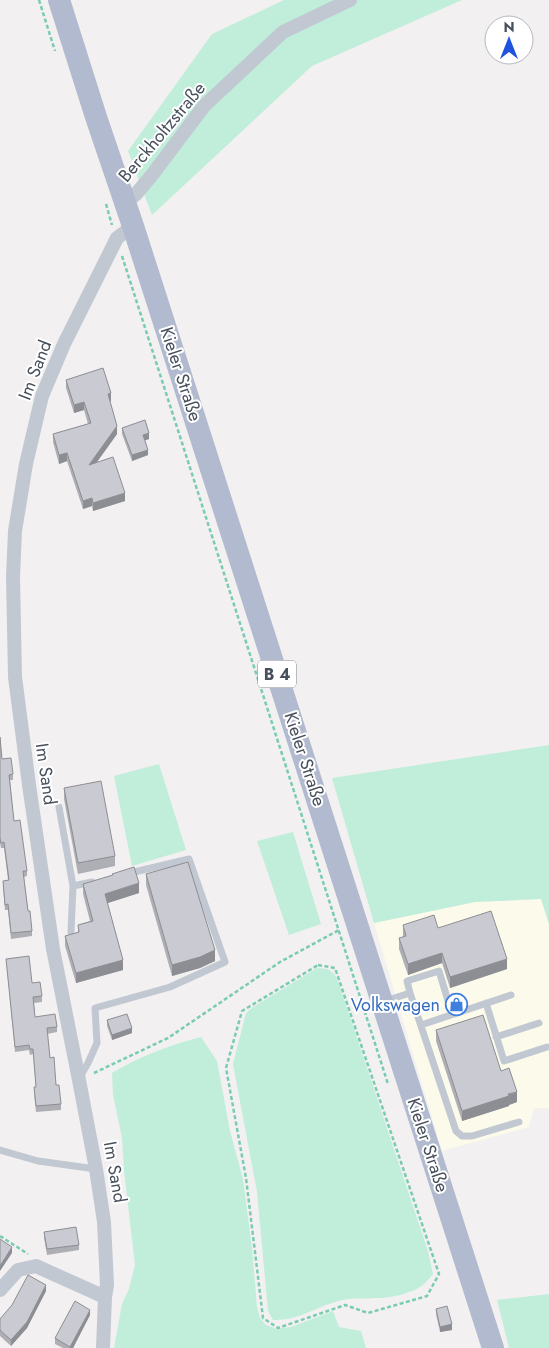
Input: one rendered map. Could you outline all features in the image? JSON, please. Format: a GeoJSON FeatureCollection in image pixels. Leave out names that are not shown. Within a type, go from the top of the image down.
{"type":"FeatureCollection","features":[{"type":"Feature","properties":{"kind":"main road","name":"Kieler Straße"},"geometry":{"type":"LineString","coordinates":[[59,0],[96,117],[115,203],[382,1002],[493,1348]]}},
{"type":"Feature","properties":{"kind":"street","name":"Berckholtzstraße"},"geometry":{"type":"LineString","coordinates":[[115,203],[136,194],[204,106],[283,32],[350,0]]}},
{"type":"Feature","properties":{"kind":"street","name":"Im Sand"},"geometry":{"type":"LineString","coordinates":[[103,1348],[107,1284],[104,1222],[96,1168],[51,939],[28,785],[15,676],[13,577],[15,531],[26,464],[42,396],[64,344],[125,232]]}},
{"type":"Feature","properties":{"kind":"street"},"geometry":{"type":"LineString","coordinates":[[0,1290],[18,1270],[36,1266],[105,1297]]}},
{"type":"Feature","properties":{"kind":"lane"},"geometry":{"type":"LineString","coordinates":[[59,807],[73,886],[72,932]]}},
{"type":"Feature","properties":{"kind":"lane"},"geometry":{"type":"LineString","coordinates":[[79,1080],[96,1043],[95,1008],[170,987],[225,962],[189,859],[121,875]]}},
{"type":"Feature","properties":{"kind":"lane"},"geometry":{"type":"LineString","coordinates":[[73,886],[102,879]]}},
{"type":"Feature","properties":{"kind":"lane"},"geometry":{"type":"LineString","coordinates":[[452,1014],[439,970],[407,981],[456,1131],[462,1136],[472,1136],[519,1122]]}},
{"type":"Feature","properties":{"kind":"lane"},"geometry":{"type":"LineString","coordinates":[[382,1002],[410,993]]}},
{"type":"Feature","properties":{"kind":"lane"},"geometry":{"type":"LineString","coordinates":[[421,1025],[511,995]]}},
{"type":"Feature","properties":{"kind":"lane"},"geometry":{"type":"LineString","coordinates":[[486,1003],[504,1061],[547,1047]]}},
{"type":"Feature","properties":{"kind":"lane"},"geometry":{"type":"LineString","coordinates":[[496,1037],[539,1023]]}},
{"type":"Feature","properties":{"kind":"lane"},"geometry":{"type":"LineString","coordinates":[[0,1150],[38,1161],[96,1168]]}},
{"type":"Feature","properties":{"kind":"path"},"geometry":{"type":"LineString","coordinates":[[39,0],[58,59]]}},
{"type":"Feature","properties":{"kind":"path"},"geometry":{"type":"LineString","coordinates":[[115,203],[339,930],[389,1086]]}},
{"type":"Feature","properties":{"kind":"path"},"geometry":{"type":"LineString","coordinates":[[79,1080],[168,1038],[280,962],[339,930]]}},
{"type":"Feature","properties":{"kind":"path"},"geometry":{"type":"LineString","coordinates":[[318,965],[335,968],[439,1274],[427,1296],[368,1313],[345,1306],[278,1328],[263,1318],[246,1178],[226,1068],[242,1011],[318,965]]}},
{"type":"Feature","properties":{"kind":"path"},"geometry":{"type":"LineString","coordinates":[[0,1236],[33,1258],[36,1266]]}},
{"type":"Feature","properties":{"kind":"shaded area"},"geometry":{"type":"Polygon","coordinates":[[[541,899],[549,924],[549,1108],[534,1108],[529,1127],[442,1151],[374,923],[475,902],[541,899]]]}},
{"type":"Feature","properties":{"kind":"green space"},"geometry":{"type":"Polygon","coordinates":[[[284,0],[462,0],[312,66],[152,215],[128,151],[212,34],[284,0]]]}},
{"type":"Feature","properties":{"kind":"green space"},"geometry":{"type":"Polygon","coordinates":[[[549,745],[549,924],[541,899],[475,902],[374,923],[332,778],[549,745]]]}},
{"type":"Feature","properties":{"kind":"green space"},"geometry":{"type":"Polygon","coordinates":[[[159,764],[186,850],[132,866],[114,776],[159,764]]]}},
{"type":"Feature","properties":{"kind":"green space"},"geometry":{"type":"Polygon","coordinates":[[[293,832],[321,924],[289,935],[257,841],[293,832]]]}},
{"type":"Feature","properties":{"kind":"green space"},"geometry":{"type":"Polygon","coordinates":[[[317,968],[328,969],[338,981],[428,1251],[433,1274],[420,1287],[401,1295],[384,1298],[348,1299],[293,1318],[273,1320],[268,1311],[257,1192],[233,1064],[246,1013],[317,968]]]}},
{"type":"Feature","properties":{"kind":"green space"},"geometry":{"type":"Polygon","coordinates":[[[201,1037],[217,1061],[230,1131],[243,1179],[257,1307],[260,1318],[266,1325],[277,1329],[291,1327],[333,1311],[339,1327],[361,1331],[366,1348],[114,1348],[122,1304],[129,1289],[135,1265],[122,1138],[113,1095],[112,1073],[133,1061],[155,1052],[201,1037]]]}},
{"type":"Feature","properties":{"kind":"green space"},"geometry":{"type":"Polygon","coordinates":[[[549,1294],[549,1348],[509,1348],[497,1300],[549,1294]]]}},
{"type":"Feature","properties":{"kind":"building"},"geometry":{"type":"Polygon","coordinates":[[[103,368],[111,393],[108,394],[117,426],[89,465],[113,457],[125,493],[93,503],[92,498],[83,501],[67,453],[59,455],[53,434],[91,423],[84,402],[74,405],[66,380],[103,368]]]}},
{"type":"Feature","properties":{"kind":"building"},"geometry":{"type":"Polygon","coordinates":[[[145,420],[149,433],[143,435],[148,450],[132,455],[122,428],[145,420]]]}},
{"type":"Feature","properties":{"kind":"building"},"geometry":{"type":"Polygon","coordinates":[[[0,737],[2,759],[11,758],[13,774],[9,775],[14,821],[20,820],[27,871],[23,871],[32,931],[11,933],[8,904],[5,905],[3,881],[9,880],[4,842],[1,843],[0,838],[0,737]]]}},
{"type":"Feature","properties":{"kind":"building"},"geometry":{"type":"Polygon","coordinates":[[[101,781],[115,856],[78,863],[64,788],[101,781]]]}},
{"type":"Feature","properties":{"kind":"building"},"geometry":{"type":"Polygon","coordinates":[[[188,862],[215,950],[200,957],[172,965],[146,874],[188,862]]]}},
{"type":"Feature","properties":{"kind":"building"},"geometry":{"type":"Polygon","coordinates":[[[134,867],[139,883],[105,894],[123,960],[76,973],[65,936],[79,932],[78,925],[93,921],[83,884],[134,867]]]}},
{"type":"Feature","properties":{"kind":"building"},"geometry":{"type":"Polygon","coordinates":[[[491,911],[507,959],[450,977],[442,953],[408,964],[399,938],[406,936],[403,925],[434,915],[438,928],[491,911]]]}},
{"type":"Feature","properties":{"kind":"building"},"geometry":{"type":"Polygon","coordinates":[[[29,956],[32,983],[40,982],[42,996],[33,997],[35,1017],[55,1014],[57,1027],[47,1028],[50,1058],[54,1057],[56,1085],[59,1085],[61,1104],[36,1106],[33,1049],[30,1049],[29,1045],[15,1047],[6,959],[29,956]]]}},
{"type":"Feature","properties":{"kind":"building"},"geometry":{"type":"Polygon","coordinates":[[[127,1014],[132,1028],[112,1035],[107,1020],[127,1014]]]}},
{"type":"Feature","properties":{"kind":"building"},"geometry":{"type":"Polygon","coordinates":[[[483,1015],[501,1071],[509,1068],[517,1092],[462,1111],[436,1030],[483,1015]]]}},
{"type":"Feature","properties":{"kind":"building"},"geometry":{"type":"Polygon","coordinates":[[[76,1227],[79,1245],[47,1249],[44,1232],[76,1227]]]}},
{"type":"Feature","properties":{"kind":"building"},"geometry":{"type":"Polygon","coordinates":[[[0,1239],[12,1247],[0,1266],[0,1239]]]}},
{"type":"Feature","properties":{"kind":"building"},"geometry":{"type":"Polygon","coordinates":[[[28,1275],[46,1285],[27,1322],[11,1340],[0,1330],[0,1319],[12,1305],[28,1275]]]}},
{"type":"Feature","properties":{"kind":"building"},"geometry":{"type":"Polygon","coordinates":[[[75,1301],[90,1310],[70,1347],[55,1338],[75,1301]]]}},
{"type":"Feature","properties":{"kind":"building"},"geometry":{"type":"Polygon","coordinates":[[[447,1306],[452,1324],[440,1327],[436,1309],[447,1306]]]}},
{"type":"Feature","properties":{"kind":"place","name":"Volkswagen"},"geometry":{"type":"Point","coordinates":[456,1005]}}]}
